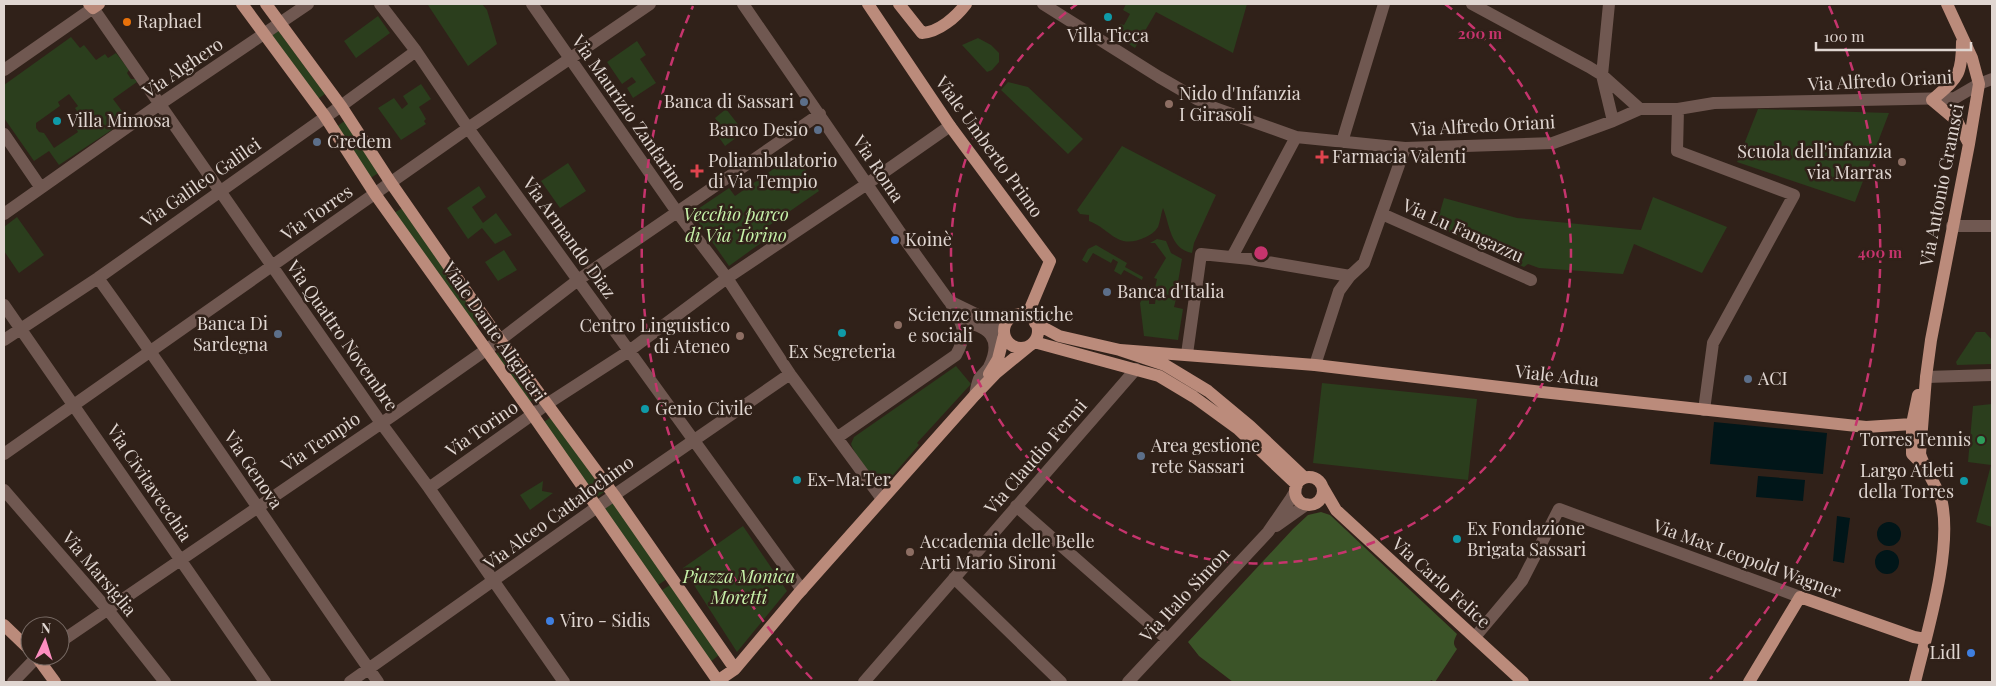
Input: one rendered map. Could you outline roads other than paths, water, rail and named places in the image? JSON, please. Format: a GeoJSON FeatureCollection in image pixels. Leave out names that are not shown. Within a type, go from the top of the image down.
{"type":"FeatureCollection","features":[{"type":"Feature","properties":{"kind":"main road","name":"Viale Dante Alighieri"},"geometry":{"type":"LineString","coordinates":[[242,4],[324,117],[375,194],[597,507],[718,682]]}},
{"type":"Feature","properties":{"kind":"main road","name":"Viale Dante Alighieri"},"geometry":{"type":"LineString","coordinates":[[266,4],[341,106],[391,183],[500,340],[674,578],[735,669]]}},
{"type":"Feature","properties":{"kind":"main road","name":"Viale Umberto Primo"},"geometry":{"type":"LineString","coordinates":[[868,4],[950,126],[1050,261],[1031,319]]}},
{"type":"Feature","properties":{"kind":"main road"},"geometry":{"type":"LineString","coordinates":[[899,4],[922,33],[932,32],[942,27],[966,4]]}},
{"type":"Feature","properties":{"kind":"main road","name":"Via Antonio Gramsci"},"geometry":{"type":"LineString","coordinates":[[1925,638],[1941,568],[1945,527],[1942,500],[1924,466],[1920,454],[1917,425],[1979,84],[1972,58],[1947,4]]}},
{"type":"Feature","properties":{"kind":"main road"},"geometry":{"type":"LineString","coordinates":[[1962,37],[1962,63],[1957,76],[1955,80],[1932,100],[1957,121],[1969,144]]}},
{"type":"Feature","properties":{"kind":"main road"},"geometry":{"type":"LineString","coordinates":[[975,395],[998,359],[1005,325],[1012,317],[1022,314],[1059,336],[1120,350],[1165,365],[1208,391],[1250,426],[1299,484],[1297,498],[1312,504],[1322,493],[1322,486],[1313,478],[1299,484]]}},
{"type":"Feature","properties":{"kind":"main road"},"geometry":{"type":"LineString","coordinates":[[718,682],[735,669],[802,590],[975,395],[996,373],[1031,344],[1038,332],[1031,319]]}},
{"type":"Feature","properties":{"kind":"main road"},"geometry":{"type":"LineString","coordinates":[[1004,334],[1009,344],[1014,346],[1024,348],[1031,344],[1159,376],[1194,397],[1238,429],[1299,484]]}},
{"type":"Feature","properties":{"kind":"main road","name":"Viale Adua"},"geometry":{"type":"LineString","coordinates":[[1120,350],[1188,354],[1315,366],[1860,426],[1917,425]]}},
{"type":"Feature","properties":{"kind":"main road","name":"Via Carlo Felice"},"geometry":{"type":"LineString","coordinates":[[1322,486],[1336,510],[1523,682]]}},
{"type":"Feature","properties":{"kind":"main road","name":"Via Carlo Felice"},"geometry":{"type":"LineString","coordinates":[[1312,504],[1336,510]]}},
{"type":"Feature","properties":{"kind":"main road"},"geometry":{"type":"LineString","coordinates":[[656,591],[674,578]]}},
{"type":"Feature","properties":{"kind":"main road"},"geometry":{"type":"LineString","coordinates":[[1749,682],[1800,597]]}},
{"type":"Feature","properties":{"kind":"main road","name":"Via Max Leopold Wagner"},"geometry":{"type":"LineString","coordinates":[[1800,597],[1914,637],[1925,638]]}},
{"type":"Feature","properties":{"kind":"main road"},"geometry":{"type":"LineString","coordinates":[[4,625],[20,640]]}},
{"type":"Feature","properties":{"kind":"main road"},"geometry":{"type":"LineString","coordinates":[[1915,682],[1925,638]]}},
{"type":"Feature","properties":{"kind":"main road"},"geometry":{"type":"LineString","coordinates":[[44,666],[55,682]]}},
{"type":"Feature","properties":{"kind":"street","name":"Via Alghero"},"geometry":{"type":"LineString","coordinates":[[4,214],[160,104],[308,4]]}},
{"type":"Feature","properties":{"kind":"street","name":"Via Armando Diaz"},"geometry":{"type":"LineString","coordinates":[[380,4],[416,51],[468,128],[802,590]]}},
{"type":"Feature","properties":{"kind":"street","name":"Via Maurizio Zanfarino"},"geometry":{"type":"LineString","coordinates":[[532,4],[677,212],[727,278],[790,374],[882,499]]}},
{"type":"Feature","properties":{"kind":"street","name":"Via Torres"},"geometry":{"type":"LineString","coordinates":[[4,454],[468,128],[650,4]]}},
{"type":"Feature","properties":{"kind":"street","name":"Via Roma"},"geometry":{"type":"LineString","coordinates":[[742,4],[949,301],[990,321],[1004,334]]}},
{"type":"Feature","properties":{"kind":"street","name":"Via Alfredo Oriani"},"geometry":{"type":"LineString","coordinates":[[1043,4],[1209,106],[1296,137],[1405,148],[1553,143],[1640,109],[1678,110],[1714,103],[1932,100],[1955,98],[1992,79]]}},
{"type":"Feature","properties":{"kind":"street"},"geometry":{"type":"LineString","coordinates":[[1342,142],[1384,4]]}},
{"type":"Feature","properties":{"kind":"street"},"geometry":{"type":"LineString","coordinates":[[1472,4],[1602,75],[1640,109]]}},
{"type":"Feature","properties":{"kind":"street"},"geometry":{"type":"LineString","coordinates":[[1609,4],[1602,75],[1613,121]]}},
{"type":"Feature","properties":{"kind":"street"},"geometry":{"type":"LineString","coordinates":[[4,70],[93,5]]}},
{"type":"Feature","properties":{"kind":"street","name":"Via Quattro Novembre"},"geometry":{"type":"LineString","coordinates":[[93,5],[381,423],[494,582],[558,680]]}},
{"type":"Feature","properties":{"kind":"street","name":"Via Galileo Galilei"},"geometry":{"type":"LineString","coordinates":[[4,340],[98,278],[416,51]]}},
{"type":"Feature","properties":{"kind":"street"},"geometry":{"type":"LineString","coordinates":[[1678,110],[1677,150],[1794,195],[1713,343],[1704,410]]}},
{"type":"Feature","properties":{"kind":"street","name":"Via Tempio"},"geometry":{"type":"LineString","coordinates":[[70,635],[256,506],[381,423],[500,340],[578,280],[820,114]]}},
{"type":"Feature","properties":{"kind":"street","name":"Via Torino"},"geometry":{"type":"LineString","coordinates":[[429,488],[547,404],[629,351],[727,278],[950,126]]}},
{"type":"Feature","properties":{"kind":"street"},"geometry":{"type":"LineString","coordinates":[[4,134],[41,188]]}},
{"type":"Feature","properties":{"kind":"street"},"geometry":{"type":"LineString","coordinates":[[1232,257],[1296,137]]}},
{"type":"Feature","properties":{"kind":"street"},"geometry":{"type":"LineString","coordinates":[[1315,366],[1338,291],[1364,263],[1405,148]]}},
{"type":"Feature","properties":{"kind":"street","name":"Via Lu Fangazzu"},"geometry":{"type":"LineString","coordinates":[[1382,214],[1531,280]]}},
{"type":"Feature","properties":{"kind":"street"},"geometry":{"type":"LineString","coordinates":[[1952,226],[1992,226]]}},
{"type":"Feature","properties":{"kind":"street"},"geometry":{"type":"LineString","coordinates":[[1188,354],[1201,254],[1232,257],[1350,276]]}},
{"type":"Feature","properties":{"kind":"street","name":"Via Genova"},"geometry":{"type":"LineString","coordinates":[[98,278],[151,350],[378,682]]}},
{"type":"Feature","properties":{"kind":"street"},"geometry":{"type":"LineString","coordinates":[[838,437],[956,355],[964,342],[961,322],[949,301]]}},
{"type":"Feature","properties":{"kind":"street","name":"Via Civitavecchia"},"geometry":{"type":"LineString","coordinates":[[4,304],[265,682]]}},
{"type":"Feature","properties":{"kind":"street"},"geometry":{"type":"LineString","coordinates":[[961,322],[988,332],[993,337],[995,344],[994,354],[988,369],[979,379],[975,395]]}},
{"type":"Feature","properties":{"kind":"street","name":"Via Claudio Fermi"},"geometry":{"type":"LineString","coordinates":[[864,682],[1136,369]]}},
{"type":"Feature","properties":{"kind":"street","name":"Via Alceo Cattalochino"},"geometry":{"type":"LineString","coordinates":[[350,682],[694,439],[790,374]]}},
{"type":"Feature","properties":{"kind":"street"},"geometry":{"type":"LineString","coordinates":[[1926,377],[1992,375]]}},
{"type":"Feature","properties":{"kind":"street","name":"Via Italo Simon"},"geometry":{"type":"LineString","coordinates":[[1128,682],[1268,532],[1299,484]]}},
{"type":"Feature","properties":{"kind":"street","name":"Via Marsiglia"},"geometry":{"type":"LineString","coordinates":[[4,490],[108,610],[165,682]]}},
{"type":"Feature","properties":{"kind":"street","name":"Via Italo Simon"},"geometry":{"type":"LineString","coordinates":[[1268,532],[1312,504]]}},
{"type":"Feature","properties":{"kind":"street"},"geometry":{"type":"LineString","coordinates":[[1016,506],[1167,639]]}},
{"type":"Feature","properties":{"kind":"street","name":"Via Max Leopold Wagner"},"geometry":{"type":"LineString","coordinates":[[1474,637],[1522,581],[1559,509],[1800,597]]}},
{"type":"Feature","properties":{"kind":"street"},"geometry":{"type":"LineString","coordinates":[[954,578],[1060,682]]}},
{"type":"Feature","properties":{"kind":"street"},"geometry":{"type":"LineString","coordinates":[[13,682],[28,666]]}},
{"type":"Feature","properties":{"kind":"place","name":"Villa Ticca"},"geometry":{"type":"Point","coordinates":[1108,17]}},
{"type":"Feature","properties":{"kind":"place","name":"Raphael"},"geometry":{"type":"Point","coordinates":[127,22]}},
{"type":"Feature","properties":{"kind":"place","name":"Banca di Sassari"},"geometry":{"type":"Point","coordinates":[804,102]}},
{"type":"Feature","properties":{"kind":"place","name":"Nido d'Infanzia I Girasoli"},"geometry":{"type":"Point","coordinates":[1169,104]}},
{"type":"Feature","properties":{"kind":"place","name":"Villa Mimosa"},"geometry":{"type":"Point","coordinates":[57,121]}},
{"type":"Feature","properties":{"kind":"place","name":"Banco Desio"},"geometry":{"type":"Point","coordinates":[818,130]}},
{"type":"Feature","properties":{"kind":"place","name":"Credem"},"geometry":{"type":"Point","coordinates":[317,142]}},
{"type":"Feature","properties":{"kind":"place","name":"Farmacia Valenti"},"geometry":{"type":"Point","coordinates":[1322,157]}},
{"type":"Feature","properties":{"kind":"place","name":"Scuola dell'infanzia via Marras"},"geometry":{"type":"Point","coordinates":[1902,162]}},
{"type":"Feature","properties":{"kind":"place","name":"Poliambulatorio di Via Tempio"},"geometry":{"type":"Point","coordinates":[697,171]}},
{"type":"Feature","properties":{"kind":"place","name":"Koinè"},"geometry":{"type":"Point","coordinates":[895,240]}},
{"type":"Feature","properties":{"kind":"place","name":"Banca d'Italia"},"geometry":{"type":"Point","coordinates":[1107,292]}},
{"type":"Feature","properties":{"kind":"place","name":"Scienze umanistiche e sociali"},"geometry":{"type":"Point","coordinates":[898,325]}},
{"type":"Feature","properties":{"kind":"place","name":"Ex Segreteria"},"geometry":{"type":"Point","coordinates":[842,333]}},
{"type":"Feature","properties":{"kind":"place","name":"Banca Di Sardegna"},"geometry":{"type":"Point","coordinates":[278,334]}},
{"type":"Feature","properties":{"kind":"place","name":"Centro Linguistico di Ateneo"},"geometry":{"type":"Point","coordinates":[740,336]}},
{"type":"Feature","properties":{"kind":"place","name":"ACI"},"geometry":{"type":"Point","coordinates":[1748,379]}},
{"type":"Feature","properties":{"kind":"place","name":"Genio Civile"},"geometry":{"type":"Point","coordinates":[645,409]}},
{"type":"Feature","properties":{"kind":"place","name":"Torres Tennis"},"geometry":{"type":"Point","coordinates":[1981,440]}},
{"type":"Feature","properties":{"kind":"place","name":"Area gestione rete Sassari"},"geometry":{"type":"Point","coordinates":[1141,456]}},
{"type":"Feature","properties":{"kind":"place","name":"Ex-Ma.Ter"},"geometry":{"type":"Point","coordinates":[797,480]}},
{"type":"Feature","properties":{"kind":"place","name":"Largo Atleti della Torres"},"geometry":{"type":"Point","coordinates":[1964,481]}},
{"type":"Feature","properties":{"kind":"place","name":"Ex Fondazione Brigata Sassari"},"geometry":{"type":"Point","coordinates":[1457,539]}},
{"type":"Feature","properties":{"kind":"place","name":"Accademia delle Belle Arti Mario Sironi"},"geometry":{"type":"Point","coordinates":[910,552]}},
{"type":"Feature","properties":{"kind":"place","name":"Viro - Sidis"},"geometry":{"type":"Point","coordinates":[550,621]}},
{"type":"Feature","properties":{"kind":"place","name":"Lidl"},"geometry":{"type":"Point","coordinates":[1971,653]}},
{"type":"Feature","properties":{"kind":"park label","name":"Vecchio parco di Via Torino"},"geometry":{"type":"Point","coordinates":[736,225]}},
{"type":"Feature","properties":{"kind":"park label","name":"Piazza Monica Moretti"},"geometry":{"type":"Point","coordinates":[739,587]}}]}
